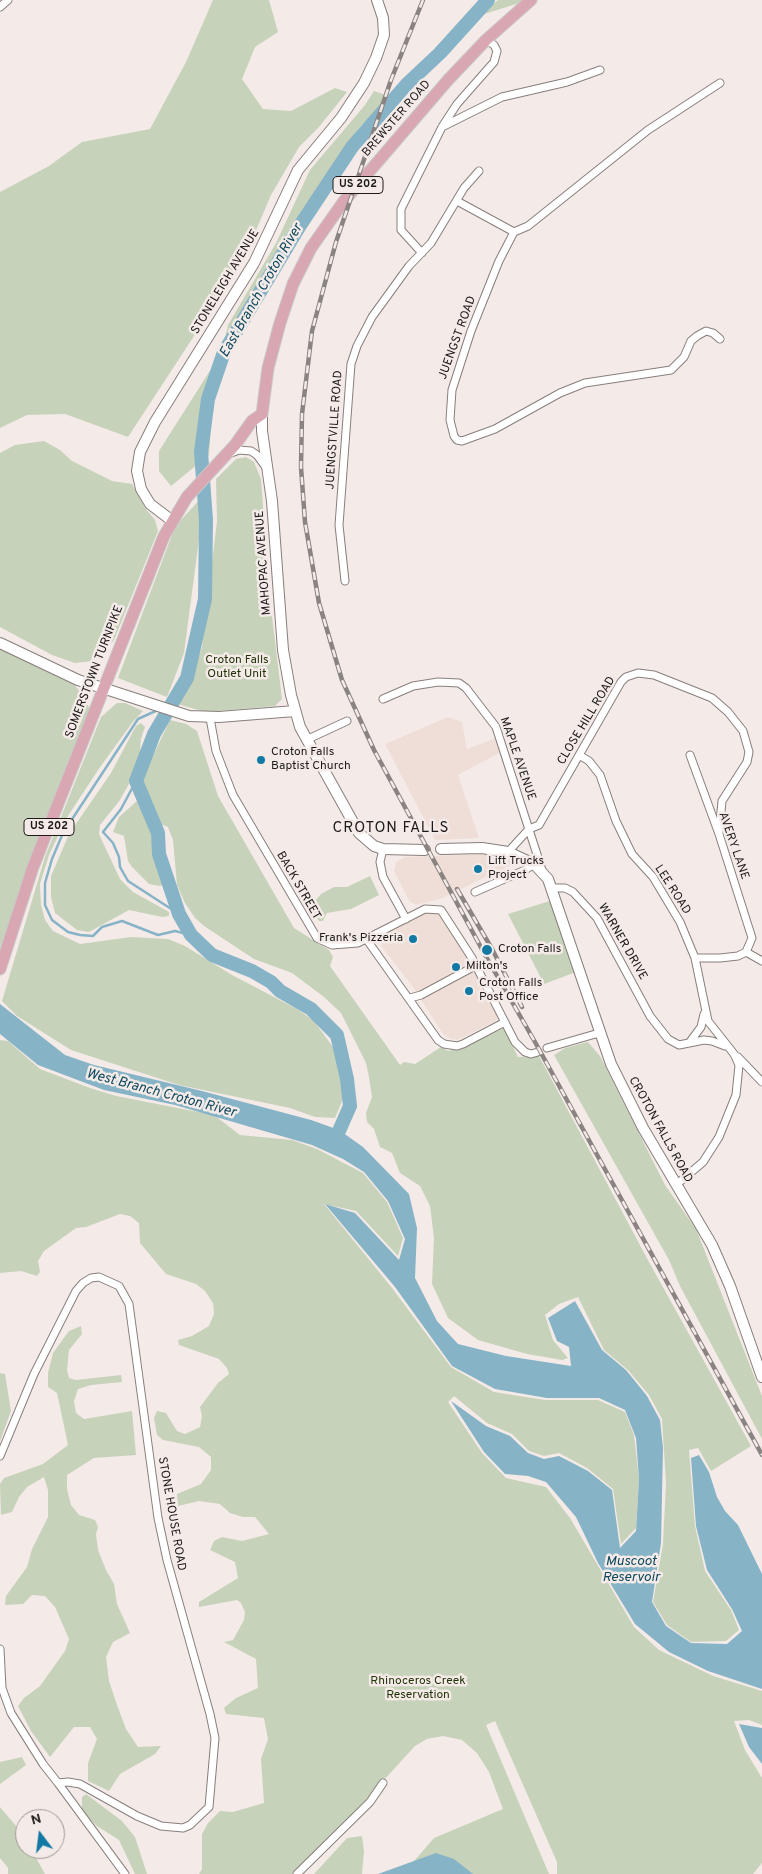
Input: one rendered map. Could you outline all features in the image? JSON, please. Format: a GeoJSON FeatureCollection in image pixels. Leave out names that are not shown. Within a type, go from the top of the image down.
{"type":"FeatureCollection","features":[{"type":"Feature","properties":{"kind":"main road","name":"STONELEIGH AVENUE"},"geometry":{"type":"LineString","coordinates":[[171,520],[150,504],[141,489],[137,471],[144,443],[254,264],[298,170],[350,106],[376,58],[384,27],[377,0]]}},
{"type":"Feature","properties":{"kind":"main road","name":"BREWSTER ROAD"},"geometry":{"type":"LineString","coordinates":[[262,414],[268,368],[278,332],[293,284],[311,248],[344,201],[428,103],[486,40],[531,0]]}},
{"type":"Feature","properties":{"kind":"main road","name":"SOMERSTOWN TURNPIKE"},"geometry":{"type":"LineString","coordinates":[[0,969],[33,867],[171,520],[196,487],[222,459],[252,421],[262,414]]}},
{"type":"Feature","properties":{"kind":"main road","name":"MAHOPAC AVENUE"},"geometry":{"type":"LineString","coordinates":[[262,414],[262,431],[273,516],[282,643],[295,711],[306,740],[359,833],[374,846],[383,850]]}},
{"type":"Feature","properties":{"kind":"main road"},"geometry":{"type":"LineString","coordinates":[[0,643],[47,666],[104,688],[189,716],[210,718],[295,711]]}},
{"type":"Feature","properties":{"kind":"main road"},"geometry":{"type":"LineString","coordinates":[[441,849],[482,848],[508,852],[538,867],[553,888]]}},
{"type":"Feature","properties":{"kind":"main road"},"geometry":{"type":"LineString","coordinates":[[383,850],[425,850]]}},
{"type":"Feature","properties":{"kind":"main road","name":"CROTON FALLS ROAD"},"geometry":{"type":"LineString","coordinates":[[553,888],[599,1033],[623,1092],[702,1227],[721,1264],[762,1377]]}},
{"type":"Feature","properties":{"kind":"street"},"geometry":{"type":"LineString","coordinates":[[0,8],[8,0]]}},
{"type":"Feature","properties":{"kind":"street"},"geometry":{"type":"LineString","coordinates":[[422,253],[401,230],[401,209],[442,127],[457,104],[494,62],[497,51],[486,40]]}},
{"type":"Feature","properties":{"kind":"street"},"geometry":{"type":"LineString","coordinates":[[442,127],[502,97],[567,82],[600,70]]}},
{"type":"Feature","properties":{"kind":"street"},"geometry":{"type":"LineString","coordinates":[[457,201],[514,232],[528,226],[648,130],[720,83]]}},
{"type":"Feature","properties":{"kind":"street","name":"JUENGSTVILLE ROAD"},"geometry":{"type":"LineString","coordinates":[[345,581],[339,525],[351,364],[372,317],[431,243],[471,177],[479,170]]}},
{"type":"Feature","properties":{"kind":"street","name":"JUENGST ROAD"},"geometry":{"type":"LineString","coordinates":[[514,232],[496,268],[452,390],[450,420],[457,440],[462,441],[495,429],[560,393],[585,383],[672,370],[684,358],[692,341],[706,331],[713,333],[720,339]]}},
{"type":"Feature","properties":{"kind":"street"},"geometry":{"type":"LineString","coordinates":[[222,459],[239,450],[251,451],[258,455],[267,469]]}},
{"type":"Feature","properties":{"kind":"street","name":"CLOSE HILL ROAD"},"geometry":{"type":"LineString","coordinates":[[508,852],[529,829],[539,825],[621,682],[632,675],[646,673],[712,698],[736,722],[745,736],[749,752],[741,772],[722,801],[719,834]]}},
{"type":"Feature","properties":{"kind":"street","name":"MAPLE AVENUE"},"geometry":{"type":"LineString","coordinates":[[383,699],[413,686],[438,682],[459,683],[466,688],[496,727],[529,829],[538,867]]}},
{"type":"Feature","properties":{"kind":"street","name":"BACK STREET"},"geometry":{"type":"LineString","coordinates":[[210,718],[216,751],[233,795],[313,933],[324,943],[332,946],[350,945],[367,940],[425,909],[441,910],[475,966]]}},
{"type":"Feature","properties":{"kind":"street"},"geometry":{"type":"LineString","coordinates":[[306,740],[347,721]]}},
{"type":"Feature","properties":{"kind":"street","name":"LEE ROAD"},"geometry":{"type":"LineString","coordinates":[[579,755],[589,761],[600,775],[616,821],[627,845],[638,862],[653,877],[674,912],[696,958],[703,1006],[708,1021],[734,1054],[762,1082]]}},
{"type":"Feature","properties":{"kind":"street","name":"AVERY LANE"},"geometry":{"type":"LineString","coordinates":[[690,755],[719,834],[750,931],[750,946],[746,952]]}},
{"type":"Feature","properties":{"kind":"street"},"geometry":{"type":"LineString","coordinates":[[383,850],[381,870],[394,902],[406,919]]}},
{"type":"Feature","properties":{"kind":"street"},"geometry":{"type":"LineString","coordinates":[[475,892],[525,870],[538,867]]}},
{"type":"Feature","properties":{"kind":"street","name":"WARNER DRIVE"},"geometry":{"type":"LineString","coordinates":[[553,888],[565,888],[587,906],[604,932],[657,1027],[674,1043],[686,1045]]}},
{"type":"Feature","properties":{"kind":"street"},"geometry":{"type":"LineString","coordinates":[[367,940],[438,1040],[449,1046],[463,1044],[505,1022]]}},
{"type":"Feature","properties":{"kind":"street"},"geometry":{"type":"LineString","coordinates":[[696,958],[729,958],[746,952],[762,961]]}},
{"type":"Feature","properties":{"kind":"street"},"geometry":{"type":"LineString","coordinates":[[410,998],[421,995],[475,966],[519,1048],[531,1054],[538,1052]]}},
{"type":"Feature","properties":{"kind":"street"},"geometry":{"type":"LineString","coordinates":[[686,1045],[697,1036],[701,1027],[703,1006]]}},
{"type":"Feature","properties":{"kind":"street"},"geometry":{"type":"LineString","coordinates":[[547,1048],[599,1033]]}},
{"type":"Feature","properties":{"kind":"street"},"geometry":{"type":"LineString","coordinates":[[686,1045],[712,1040],[728,1047]]}},
{"type":"Feature","properties":{"kind":"street"},"geometry":{"type":"LineString","coordinates":[[676,1185],[703,1162],[726,1123],[738,1084],[739,1065],[734,1054]]}},
{"type":"Feature","properties":{"kind":"street","name":"STONE HOUSE ROAD"},"geometry":{"type":"LineString","coordinates":[[0,1456],[34,1374],[76,1291],[83,1283],[99,1277],[119,1286],[129,1304],[158,1518],[215,1738],[208,1807],[190,1825],[183,1828],[161,1826],[137,1816],[80,1784],[58,1783]]}},
{"type":"Feature","properties":{"kind":"street"},"geometry":{"type":"LineString","coordinates":[[0,1649],[2,1688],[11,1713],[42,1764],[125,1874]]}},
{"type":"Feature","properties":{"kind":"street"},"geometry":{"type":"LineString","coordinates":[[297,1874],[370,1802],[383,1783]]}},
{"type":"Feature","properties":{"kind":"shaded area"},"geometry":{"type":"Polygon","coordinates":[[[448,717],[462,722],[467,749],[496,738],[501,752],[458,775],[479,838],[435,840],[385,744],[448,717]]]}},
{"type":"Feature","properties":{"kind":"shaded area"},"geometry":{"type":"Polygon","coordinates":[[[481,854],[515,859],[517,862],[440,899],[416,905],[410,902],[394,871],[396,862],[405,857],[481,854]]]}},
{"type":"Feature","properties":{"kind":"shaded area"},"geometry":{"type":"Polygon","coordinates":[[[430,909],[439,911],[468,955],[467,959],[472,970],[475,970],[499,1014],[497,1020],[458,1040],[451,1039],[443,1034],[413,987],[381,946],[382,936],[430,909]]]}},
{"type":"Feature","properties":{"kind":"green space"},"geometry":{"type":"Polygon","coordinates":[[[213,0],[269,0],[278,32],[255,47],[242,79],[263,109],[291,111],[335,88],[347,92],[319,127],[299,147],[271,195],[243,261],[128,437],[65,414],[27,415],[0,428],[0,192],[49,166],[82,142],[150,129],[186,62],[213,0]]]}},
{"type":"Feature","properties":{"kind":"green space"},"geometry":{"type":"Polygon","coordinates":[[[498,0],[529,0],[481,15],[498,0]]]}},
{"type":"Feature","properties":{"kind":"green space"},"geometry":{"type":"Polygon","coordinates":[[[374,91],[392,97],[359,128],[292,228],[263,289],[233,337],[215,373],[209,455],[171,486],[159,471],[159,451],[218,358],[224,344],[228,325],[276,243],[310,170],[365,105],[374,91]]]}},
{"type":"Feature","properties":{"kind":"green space"},"geometry":{"type":"Polygon","coordinates":[[[44,441],[60,450],[72,461],[112,481],[132,484],[145,508],[155,520],[158,531],[114,640],[93,661],[75,663],[52,655],[0,627],[0,453],[15,445],[44,441]]]}},
{"type":"Feature","properties":{"kind":"green space","name":"Croton Falls Outlet Unit"},"geometry":{"type":"Polygon","coordinates":[[[246,457],[254,462],[261,479],[270,600],[282,699],[275,706],[206,712],[177,704],[188,688],[202,647],[217,521],[216,479],[236,459],[246,457]]]}},
{"type":"Feature","properties":{"kind":"green space","name":"Croton Falls Outlet Unit"},"geometry":{"type":"Polygon","coordinates":[[[205,494],[184,653],[167,697],[118,678],[172,535],[180,521],[205,494]]]}},
{"type":"Feature","properties":{"kind":"green space"},"geometry":{"type":"Polygon","coordinates":[[[0,647],[74,684],[80,692],[86,695],[84,699],[91,711],[52,806],[0,948],[0,647]]]}},
{"type":"Feature","properties":{"kind":"green space"},"geometry":{"type":"Polygon","coordinates":[[[117,703],[125,703],[143,711],[98,770],[66,819],[49,855],[40,884],[41,905],[45,920],[53,931],[80,944],[131,937],[168,939],[185,946],[232,975],[297,1009],[314,1021],[335,1050],[343,1075],[345,1094],[335,1118],[315,1117],[290,1108],[179,1085],[71,1050],[17,1016],[2,1001],[45,857],[101,717],[117,703]]]}},
{"type":"Feature","properties":{"kind":"green space"},"geometry":{"type":"Polygon","coordinates":[[[170,720],[186,724],[197,731],[218,796],[294,928],[329,950],[333,957],[330,966],[400,1065],[404,1062],[415,1064],[441,1047],[448,1051],[468,1045],[504,1028],[518,1057],[539,1056],[649,1262],[751,1446],[711,1471],[698,1448],[689,1450],[695,1526],[705,1571],[731,1610],[739,1630],[726,1641],[691,1642],[667,1625],[653,1602],[663,1544],[666,1483],[662,1419],[649,1395],[628,1370],[604,1350],[578,1297],[559,1304],[545,1315],[553,1340],[568,1358],[562,1360],[527,1354],[478,1340],[448,1318],[432,1284],[434,1238],[430,1206],[420,1186],[400,1173],[392,1153],[380,1147],[374,1129],[367,1122],[366,1113],[372,1097],[366,1063],[341,1013],[324,997],[292,973],[254,959],[204,926],[195,918],[185,903],[177,885],[173,840],[168,827],[158,823],[141,781],[170,720]]]}},
{"type":"Feature","properties":{"kind":"green space"},"geometry":{"type":"Polygon","coordinates":[[[141,723],[145,727],[141,739],[139,766],[120,800],[100,825],[99,834],[120,879],[133,892],[169,912],[169,916],[162,917],[129,910],[89,932],[77,930],[55,913],[51,897],[51,876],[69,834],[111,773],[136,726],[141,723]]]}},
{"type":"Feature","properties":{"kind":"green space"},"geometry":{"type":"Polygon","coordinates":[[[137,801],[150,825],[154,856],[163,885],[160,886],[149,884],[132,867],[128,861],[124,836],[113,832],[119,817],[137,801]]]}},
{"type":"Feature","properties":{"kind":"green space"},"geometry":{"type":"Polygon","coordinates":[[[370,876],[379,895],[351,909],[327,913],[323,921],[319,921],[308,909],[321,894],[334,887],[347,887],[370,876]]]}},
{"type":"Feature","properties":{"kind":"green space"},"geometry":{"type":"Polygon","coordinates":[[[553,900],[576,972],[544,984],[508,914],[553,900]]]}},
{"type":"Feature","properties":{"kind":"green space","name":"Rhinoceros Creek Reservation"},"geometry":{"type":"Polygon","coordinates":[[[0,1040],[8,1041],[40,1069],[90,1088],[116,1096],[214,1115],[240,1135],[292,1140],[317,1149],[363,1173],[387,1202],[403,1238],[398,1256],[356,1211],[324,1204],[392,1288],[451,1367],[494,1392],[545,1400],[598,1400],[625,1412],[634,1435],[639,1479],[636,1528],[621,1544],[613,1489],[587,1468],[559,1453],[544,1456],[529,1451],[512,1434],[487,1423],[454,1396],[448,1402],[482,1453],[506,1478],[546,1487],[570,1518],[634,1627],[659,1650],[713,1676],[762,1691],[762,1725],[749,1720],[734,1721],[745,1750],[762,1778],[762,1863],[753,1874],[557,1874],[557,1862],[495,1721],[486,1725],[549,1874],[403,1874],[434,1838],[503,1809],[489,1772],[477,1753],[462,1740],[443,1736],[427,1739],[415,1746],[298,1874],[199,1874],[202,1869],[202,1834],[208,1823],[220,1811],[233,1812],[264,1803],[261,1759],[268,1739],[264,1718],[226,1714],[224,1708],[236,1698],[258,1688],[256,1659],[224,1642],[233,1640],[244,1620],[245,1612],[241,1603],[237,1600],[199,1607],[199,1602],[238,1578],[235,1562],[210,1550],[214,1541],[222,1537],[242,1541],[269,1534],[255,1517],[243,1517],[230,1513],[220,1504],[199,1501],[178,1506],[177,1494],[201,1484],[211,1470],[211,1457],[199,1447],[163,1440],[157,1435],[154,1418],[157,1411],[166,1413],[177,1431],[185,1434],[200,1427],[202,1416],[200,1407],[218,1383],[229,1374],[227,1368],[219,1359],[179,1345],[178,1340],[192,1336],[209,1326],[214,1314],[213,1303],[205,1291],[196,1284],[166,1274],[140,1243],[139,1223],[130,1216],[120,1214],[86,1227],[76,1228],[44,1251],[38,1261],[40,1272],[37,1276],[21,1271],[0,1273],[0,1040]]]}},
{"type":"Feature","properties":{"kind":"green space"},"geometry":{"type":"Polygon","coordinates":[[[588,1042],[600,1056],[665,1185],[696,1229],[762,1396],[762,1439],[680,1286],[669,1260],[554,1055],[565,1048],[588,1042]]]}},
{"type":"Feature","properties":{"kind":"green space"},"geometry":{"type":"Polygon","coordinates":[[[81,1326],[82,1334],[69,1350],[67,1370],[69,1378],[76,1380],[121,1375],[122,1382],[91,1385],[78,1389],[74,1401],[76,1413],[84,1419],[132,1411],[136,1455],[94,1458],[67,1475],[67,1489],[71,1505],[79,1515],[95,1520],[98,1527],[96,1534],[98,1550],[114,1584],[117,1604],[130,1633],[113,1642],[106,1657],[109,1681],[117,1705],[126,1729],[138,1747],[161,1746],[155,1754],[120,1774],[109,1791],[88,1781],[88,1763],[97,1739],[90,1727],[74,1727],[50,1757],[31,1731],[18,1706],[24,1698],[40,1686],[65,1651],[69,1639],[55,1607],[45,1596],[32,1595],[23,1604],[5,1605],[6,1596],[27,1567],[32,1549],[48,1517],[48,1490],[44,1477],[27,1487],[19,1497],[12,1512],[1,1515],[0,1484],[4,1478],[43,1464],[68,1445],[57,1393],[48,1387],[48,1373],[53,1353],[69,1331],[81,1326]]]}},
{"type":"Feature","properties":{"kind":"green space"},"geometry":{"type":"Polygon","coordinates":[[[0,1373],[5,1374],[11,1411],[0,1441],[0,1373]]]}},
{"type":"Feature","properties":{"kind":"green space"},"geometry":{"type":"Polygon","coordinates":[[[22,1757],[26,1765],[0,1784],[0,1762],[22,1757]]]}},
{"type":"Feature","properties":{"kind":"green space"},"geometry":{"type":"Polygon","coordinates":[[[86,1794],[122,1821],[135,1837],[147,1874],[135,1874],[119,1840],[97,1826],[82,1811],[82,1797],[86,1794]]]}},
{"type":"Feature","properties":{"kind":"green space"},"geometry":{"type":"Polygon","coordinates":[[[0,1807],[15,1825],[15,1859],[37,1859],[45,1874],[8,1874],[8,1868],[0,1858],[0,1807]]]}},
{"type":"Feature","properties":{"kind":"green space"},"geometry":{"type":"Polygon","coordinates":[[[362,1836],[364,1851],[362,1874],[314,1874],[347,1838],[362,1836]]]}},
{"type":"Feature","properties":{"kind":"water","name":"Muscoot Reservoir"},"geometry":{"type":"Polygon","coordinates":[[[0,1004],[65,1055],[94,1065],[311,1120],[339,1130],[363,1147],[409,1194],[417,1228],[415,1278],[437,1321],[458,1344],[506,1356],[571,1366],[569,1347],[557,1341],[548,1318],[575,1301],[602,1350],[626,1370],[647,1396],[660,1420],[663,1448],[661,1543],[652,1602],[666,1626],[691,1643],[727,1644],[742,1631],[732,1609],[707,1570],[696,1526],[691,1458],[699,1455],[709,1472],[717,1497],[725,1511],[738,1525],[762,1574],[762,1689],[708,1671],[669,1652],[635,1624],[598,1563],[576,1517],[546,1482],[528,1476],[505,1474],[484,1452],[451,1401],[486,1426],[510,1436],[528,1453],[544,1459],[559,1456],[588,1471],[612,1490],[620,1548],[636,1531],[639,1479],[636,1438],[625,1410],[599,1398],[547,1398],[495,1389],[452,1366],[395,1287],[325,1204],[355,1213],[399,1260],[405,1239],[388,1201],[364,1172],[343,1159],[312,1145],[175,1105],[104,1090],[38,1065],[0,1034],[0,1004]]]}},
{"type":"Feature","properties":{"kind":"water"},"geometry":{"type":"Polygon","coordinates":[[[739,1724],[762,1728],[762,1764],[749,1747],[739,1724]]]}},
{"type":"Feature","properties":{"kind":"water"},"geometry":{"type":"Polygon","coordinates":[[[436,1853],[454,1859],[473,1874],[378,1874],[436,1853]]]}},
{"type":"Feature","properties":{"kind":"waterway","name":"East Branch Croton River"},"geometry":{"type":"LineString","coordinates":[[329,1138],[335,1140],[350,1106],[347,1079],[337,1035],[311,1009],[280,991],[271,982],[252,971],[212,955],[191,935],[179,914],[159,854],[158,833],[136,781],[154,734],[187,678],[205,599],[206,520],[201,452],[208,399],[224,352],[299,227],[352,147],[407,84],[440,53],[488,0]]}},
{"type":"Feature","properties":{"kind":"waterway","name":"East Branch Croton River"},"geometry":{"type":"LineString","coordinates":[[167,706],[174,702]]}},
{"type":"Feature","properties":{"kind":"waterway","name":"East Branch Croton River"},"geometry":{"type":"LineString","coordinates":[[160,709],[138,719],[63,833],[52,859],[45,883],[45,905],[52,920],[68,932],[80,935],[93,936],[102,927],[122,921],[158,935],[175,931],[191,935]]}},
{"type":"Feature","properties":{"kind":"waterway","name":"East Branch Croton River"},"geometry":{"type":"LineString","coordinates":[[136,781],[121,809],[103,832],[113,843],[119,857],[120,867],[128,881],[179,914]]}},
{"type":"Feature","properties":{"kind":"railway"},"geometry":{"type":"LineString","coordinates":[[423,0],[391,80],[336,242],[312,331],[302,414],[301,467],[305,522],[319,603],[342,680],[374,750],[484,953],[762,1455]]}},
{"type":"Feature","properties":{"kind":"railway"},"geometry":{"type":"LineString","coordinates":[[457,889],[492,949],[522,1007]]}},
{"type":"Feature","properties":{"kind":"place","name":"Croton Falls Baptist Church"},"geometry":{"type":"Point","coordinates":[261,760]}},
{"type":"Feature","properties":{"kind":"place","name":"Lift Trucks Project"},"geometry":{"type":"Point","coordinates":[478,869]}},
{"type":"Feature","properties":{"kind":"place","name":"Frank's Pizzeria"},"geometry":{"type":"Point","coordinates":[413,939]}},
{"type":"Feature","properties":{"kind":"place","name":"Croton Falls"},"geometry":{"type":"Point","coordinates":[487,950]}},
{"type":"Feature","properties":{"kind":"place","name":"Milton's"},"geometry":{"type":"Point","coordinates":[456,967]}},
{"type":"Feature","properties":{"kind":"place","name":"Croton Falls Post Office"},"geometry":{"type":"Point","coordinates":[469,991]}},
{"type":"Feature","properties":{"kind":"district","name":"CROTON FALLS"},"geometry":{"type":"Point","coordinates":[391,829]}},
{"type":"Feature","properties":{"kind":"water label","name":"West Branch Croton River"},"geometry":{"type":"Point","coordinates":[161,1094]}}]}
